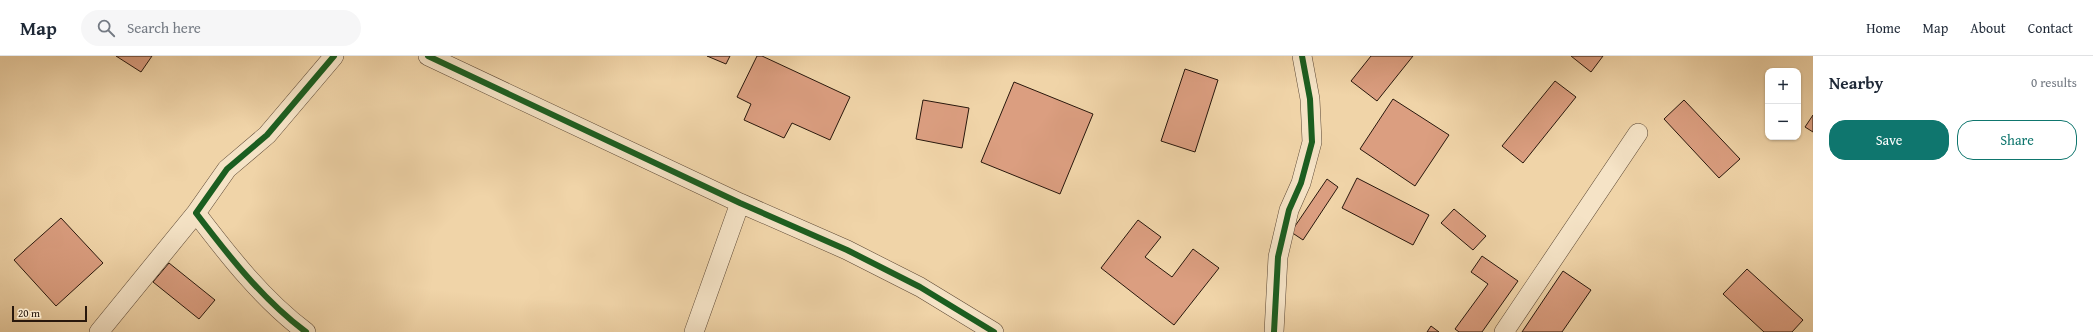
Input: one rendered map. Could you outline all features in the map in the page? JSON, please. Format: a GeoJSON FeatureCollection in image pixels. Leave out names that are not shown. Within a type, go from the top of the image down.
{"type":"FeatureCollection","features":[{"type":"Feature","properties":{"kind":"street"},"geometry":{"type":"LineString","coordinates":[[99,332],[196,213],[227,169],[267,135],[334,56]]}},
{"type":"Feature","properties":{"kind":"street"},"geometry":{"type":"LineString","coordinates":[[429,56],[740,203],[847,250],[907,280],[994,332]]}},
{"type":"Feature","properties":{"kind":"street"},"geometry":{"type":"LineString","coordinates":[[1274,332],[1278,256],[1289,210],[1301,183],[1312,142],[1310,99],[1302,56]]}},
{"type":"Feature","properties":{"kind":"street"},"geometry":{"type":"LineString","coordinates":[[1504,332],[1638,133]]}},
{"type":"Feature","properties":{"kind":"street"},"geometry":{"type":"LineString","coordinates":[[694,332],[740,203]]}},
{"type":"Feature","properties":{"kind":"street"},"geometry":{"type":"LineString","coordinates":[[196,213],[225,252],[288,319],[306,332]]}},
{"type":"Feature","properties":{"kind":"building"},"geometry":{"type":"Polygon","coordinates":[[[116,56],[152,56],[141,72],[116,56]]]}},
{"type":"Feature","properties":{"kind":"building"},"geometry":{"type":"Polygon","coordinates":[[[707,56],[730,56],[726,64],[707,56]]]}},
{"type":"Feature","properties":{"kind":"building"},"geometry":{"type":"Polygon","coordinates":[[[757,56],[762,56],[850,97],[830,140],[792,123],[784,138],[744,120],[751,104],[737,97],[757,56]]]}},
{"type":"Feature","properties":{"kind":"building"},"geometry":{"type":"Polygon","coordinates":[[[1371,56],[1413,56],[1377,101],[1351,81],[1371,56]]]}},
{"type":"Feature","properties":{"kind":"building"},"geometry":{"type":"Polygon","coordinates":[[[1571,56],[1603,56],[1591,72],[1571,56]]]}},
{"type":"Feature","properties":{"kind":"building"},"geometry":{"type":"Polygon","coordinates":[[[1185,69],[1218,80],[1195,152],[1161,141],[1185,69]]]}},
{"type":"Feature","properties":{"kind":"building"},"geometry":{"type":"Polygon","coordinates":[[[1555,81],[1576,97],[1523,163],[1502,146],[1555,81]]]}},
{"type":"Feature","properties":{"kind":"building"},"geometry":{"type":"Polygon","coordinates":[[[1014,82],[1093,114],[1060,194],[981,162],[1014,82]]]}},
{"type":"Feature","properties":{"kind":"building"},"geometry":{"type":"Polygon","coordinates":[[[1393,99],[1449,135],[1415,186],[1360,149],[1393,99]]]}},
{"type":"Feature","properties":{"kind":"building"},"geometry":{"type":"Polygon","coordinates":[[[923,100],[969,108],[962,148],[916,139],[923,100]]]}},
{"type":"Feature","properties":{"kind":"building"},"geometry":{"type":"Polygon","coordinates":[[[1684,100],[1740,159],[1719,178],[1664,119],[1684,100]]]}},
{"type":"Feature","properties":{"kind":"building"},"geometry":{"type":"Polygon","coordinates":[[[1813,115],[1813,132],[1805,127],[1813,115]]]}},
{"type":"Feature","properties":{"kind":"building"},"geometry":{"type":"Polygon","coordinates":[[[1357,178],[1429,215],[1413,245],[1342,208],[1357,178]]]}},
{"type":"Feature","properties":{"kind":"building"},"geometry":{"type":"Polygon","coordinates":[[[1327,179],[1338,187],[1303,240],[1291,232],[1327,179]]]}},
{"type":"Feature","properties":{"kind":"building"},"geometry":{"type":"Polygon","coordinates":[[[1454,209],[1486,236],[1473,250],[1441,223],[1454,209]]]}},
{"type":"Feature","properties":{"kind":"building"},"geometry":{"type":"Polygon","coordinates":[[[61,218],[103,263],[56,306],[14,260],[61,218]]]}},
{"type":"Feature","properties":{"kind":"building"},"geometry":{"type":"Polygon","coordinates":[[[1138,220],[1161,237],[1145,257],[1172,277],[1193,249],[1219,268],[1174,325],[1101,268],[1138,220]]]}},
{"type":"Feature","properties":{"kind":"building"},"geometry":{"type":"Polygon","coordinates":[[[1482,256],[1518,281],[1482,332],[1459,332],[1455,329],[1488,284],[1471,272],[1482,256]]]}},
{"type":"Feature","properties":{"kind":"building"},"geometry":{"type":"Polygon","coordinates":[[[169,263],[215,300],[199,319],[153,282],[169,263]]]}},
{"type":"Feature","properties":{"kind":"building"},"geometry":{"type":"Polygon","coordinates":[[[1747,269],[1803,320],[1792,332],[1764,332],[1723,294],[1747,269]]]}},
{"type":"Feature","properties":{"kind":"building"},"geometry":{"type":"Polygon","coordinates":[[[1563,271],[1591,290],[1562,332],[1522,332],[1563,271]]]}},
{"type":"Feature","properties":{"kind":"building"},"geometry":{"type":"Polygon","coordinates":[[[1431,326],[1439,332],[1427,332],[1431,326]]]}},
{"type":"Feature","properties":{"kind":"cycle path"},"geometry":{"type":"LineString","coordinates":[[306,332],[275,306],[247,276],[196,213],[227,169],[267,135],[334,56]]}},
{"type":"Feature","properties":{"kind":"cycle path"},"geometry":{"type":"LineString","coordinates":[[428,56],[740,203],[847,250],[920,287],[994,332]]}},
{"type":"Feature","properties":{"kind":"cycle path"},"geometry":{"type":"LineString","coordinates":[[1274,332],[1278,257],[1289,210],[1301,183],[1312,142],[1310,99],[1302,56]]}}]}
